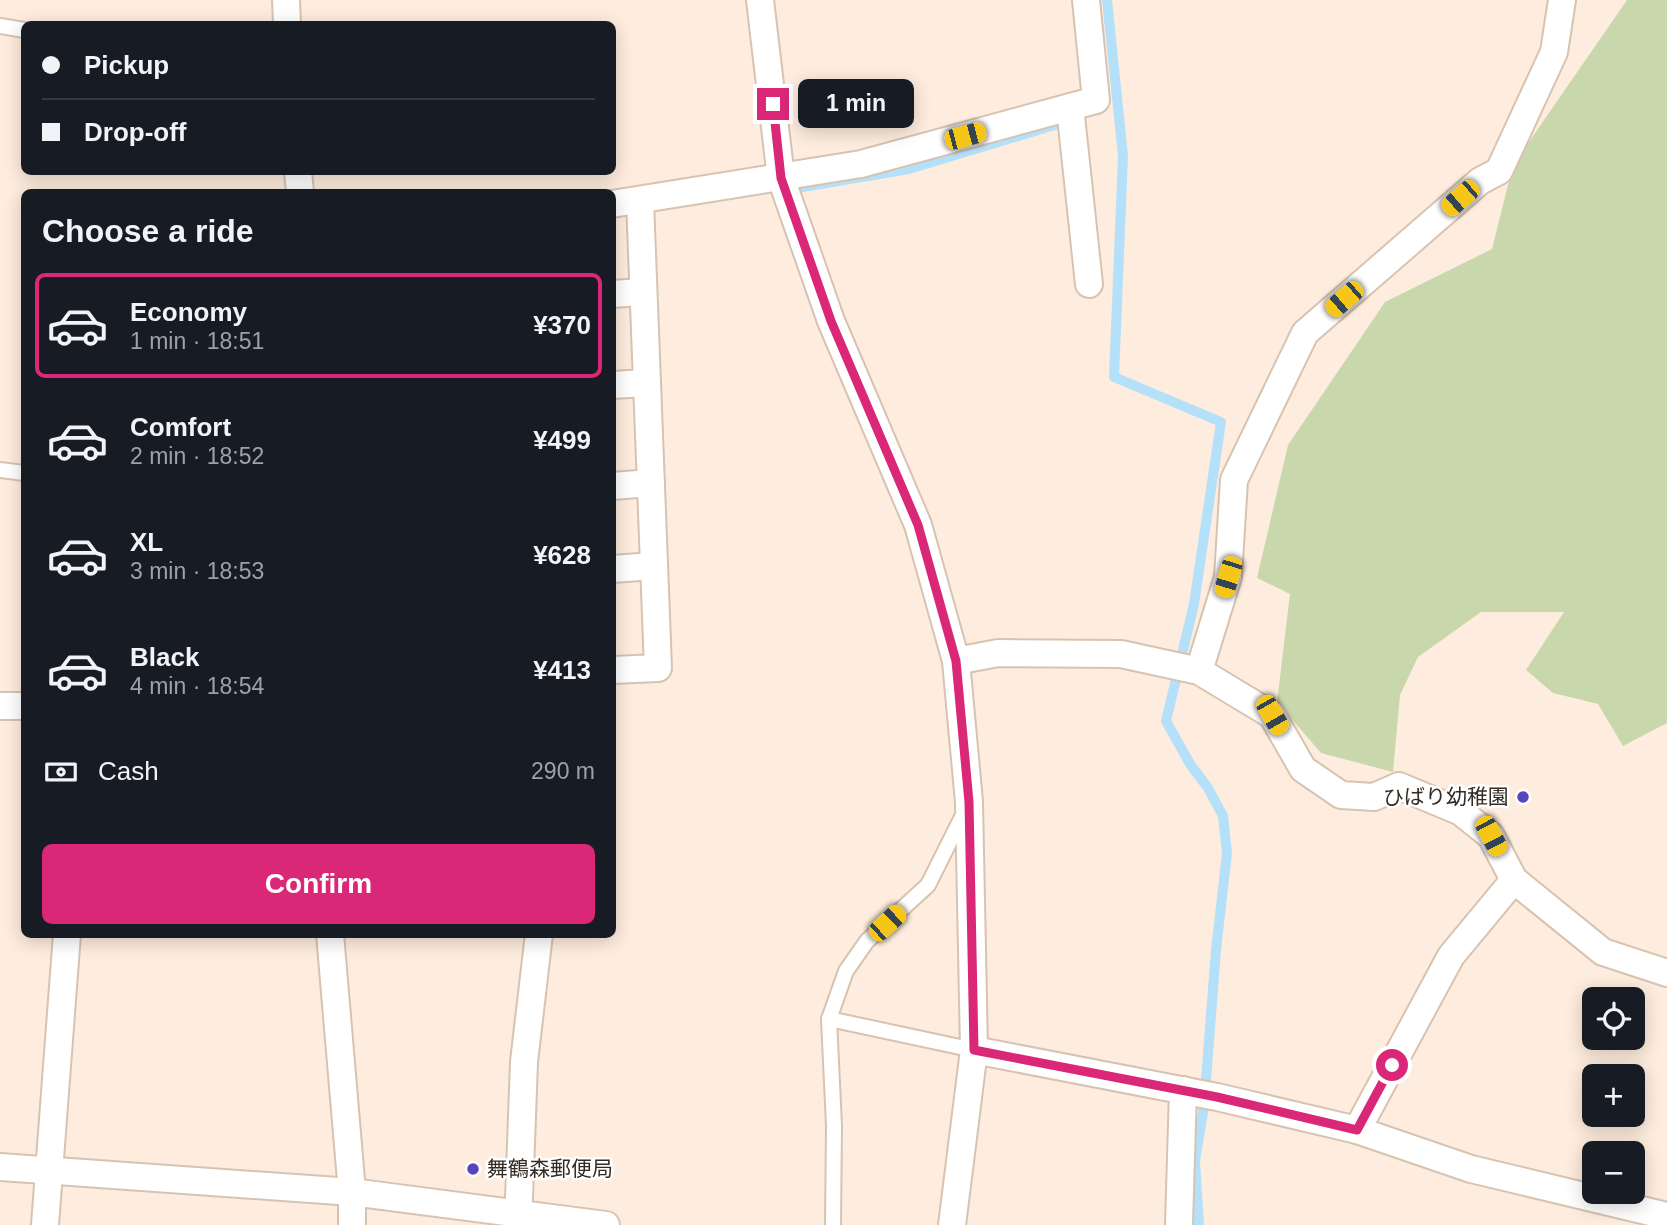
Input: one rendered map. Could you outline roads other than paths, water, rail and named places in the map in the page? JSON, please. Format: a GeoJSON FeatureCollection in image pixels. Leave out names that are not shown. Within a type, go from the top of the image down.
{"type":"FeatureCollection","features":[{"type":"Feature","properties":{"kind":"street"},"geometry":{"type":"LineString","coordinates":[[286,0],[287,21]]}},
{"type":"Feature","properties":{"kind":"street"},"geometry":{"type":"LineString","coordinates":[[760,0],[781,178],[831,321],[918,525],[956,661],[969,802],[974,1050],[952,1225]]}},
{"type":"Feature","properties":{"kind":"street"},"geometry":{"type":"LineString","coordinates":[[616,204],[861,164],[1096,100],[1086,0]]}},
{"type":"Feature","properties":{"kind":"street"},"geometry":{"type":"LineString","coordinates":[[1199,671],[1228,577],[1234,480],[1305,333],[1480,181],[1499,171],[1554,52],[1562,0]]}},
{"type":"Feature","properties":{"kind":"street"},"geometry":{"type":"LineString","coordinates":[[1070,107],[1088,284]]}},
{"type":"Feature","properties":{"kind":"street"},"geometry":{"type":"LineString","coordinates":[[616,670],[658,668],[640,201]]}},
{"type":"Feature","properties":{"kind":"street"},"geometry":{"type":"LineString","coordinates":[[616,294],[643,292]]}},
{"type":"Feature","properties":{"kind":"street"},"geometry":{"type":"LineString","coordinates":[[616,385],[647,383]]}},
{"type":"Feature","properties":{"kind":"street"},"geometry":{"type":"LineString","coordinates":[[616,486],[651,483]]}},
{"type":"Feature","properties":{"kind":"street"},"geometry":{"type":"LineString","coordinates":[[616,569],[654,566]]}},
{"type":"Feature","properties":{"kind":"street"},"geometry":{"type":"LineString","coordinates":[[956,661],[998,653],[1121,654],[1199,671],[1272,715],[1303,769],[1340,795],[1374,797],[1399,786],[1461,812],[1491,836],[1514,880],[1604,952],[1667,973]]}},
{"type":"Feature","properties":{"kind":"street"},"geometry":{"type":"LineString","coordinates":[[0,706],[21,706]]}},
{"type":"Feature","properties":{"kind":"street"},"geometry":{"type":"LineString","coordinates":[[1357,1130],[1451,956],[1514,880]]}},
{"type":"Feature","properties":{"kind":"street"},"geometry":{"type":"LineString","coordinates":[[45,1225],[67,938]]}},
{"type":"Feature","properties":{"kind":"street"},"geometry":{"type":"LineString","coordinates":[[330,938],[352,1192],[352,1225]]}},
{"type":"Feature","properties":{"kind":"street"},"geometry":{"type":"LineString","coordinates":[[518,1220],[524,1062],[539,938]]}},
{"type":"Feature","properties":{"kind":"street"},"geometry":{"type":"LineString","coordinates":[[974,1050],[1199,1093],[1357,1130],[1471,1169],[1667,1216]]}},
{"type":"Feature","properties":{"kind":"street"},"geometry":{"type":"LineString","coordinates":[[1179,1225],[1199,1093]]}},
{"type":"Feature","properties":{"kind":"street"},"geometry":{"type":"LineString","coordinates":[[0,1167],[352,1192],[518,1220],[606,1225]]}},
{"type":"Feature","properties":{"kind":"lane"},"geometry":{"type":"LineString","coordinates":[[0,26],[21,30]]}},
{"type":"Feature","properties":{"kind":"lane"},"geometry":{"type":"LineString","coordinates":[[0,470],[21,473]]}},
{"type":"Feature","properties":{"kind":"lane"},"geometry":{"type":"LineString","coordinates":[[833,1225],[834,1126],[829,1019],[846,971],[867,942],[929,885],[969,802]]}},
{"type":"Feature","properties":{"kind":"lane"},"geometry":{"type":"LineString","coordinates":[[829,1019],[974,1050]]}},
{"type":"Feature","properties":{"kind":"waterway"},"geometry":{"type":"LineString","coordinates":[[1107,0],[1123,156],[1114,377],[1221,422],[1194,604],[1166,721],[1223,816],[1227,853],[1216,950],[1204,1106],[1195,1161],[1199,1225]]}},
{"type":"Feature","properties":{"kind":"waterway"},"geometry":{"type":"LineString","coordinates":[[796,176],[803,187],[909,169],[1058,124]]}},
{"type":"Feature","properties":{"kind":"place","name":"ひばり幼稚園"},"geometry":{"type":"Point","coordinates":[1523,797]}},
{"type":"Feature","properties":{"kind":"place","name":"舞鶴森郵便局"},"geometry":{"type":"Point","coordinates":[473,1169]}}]}
